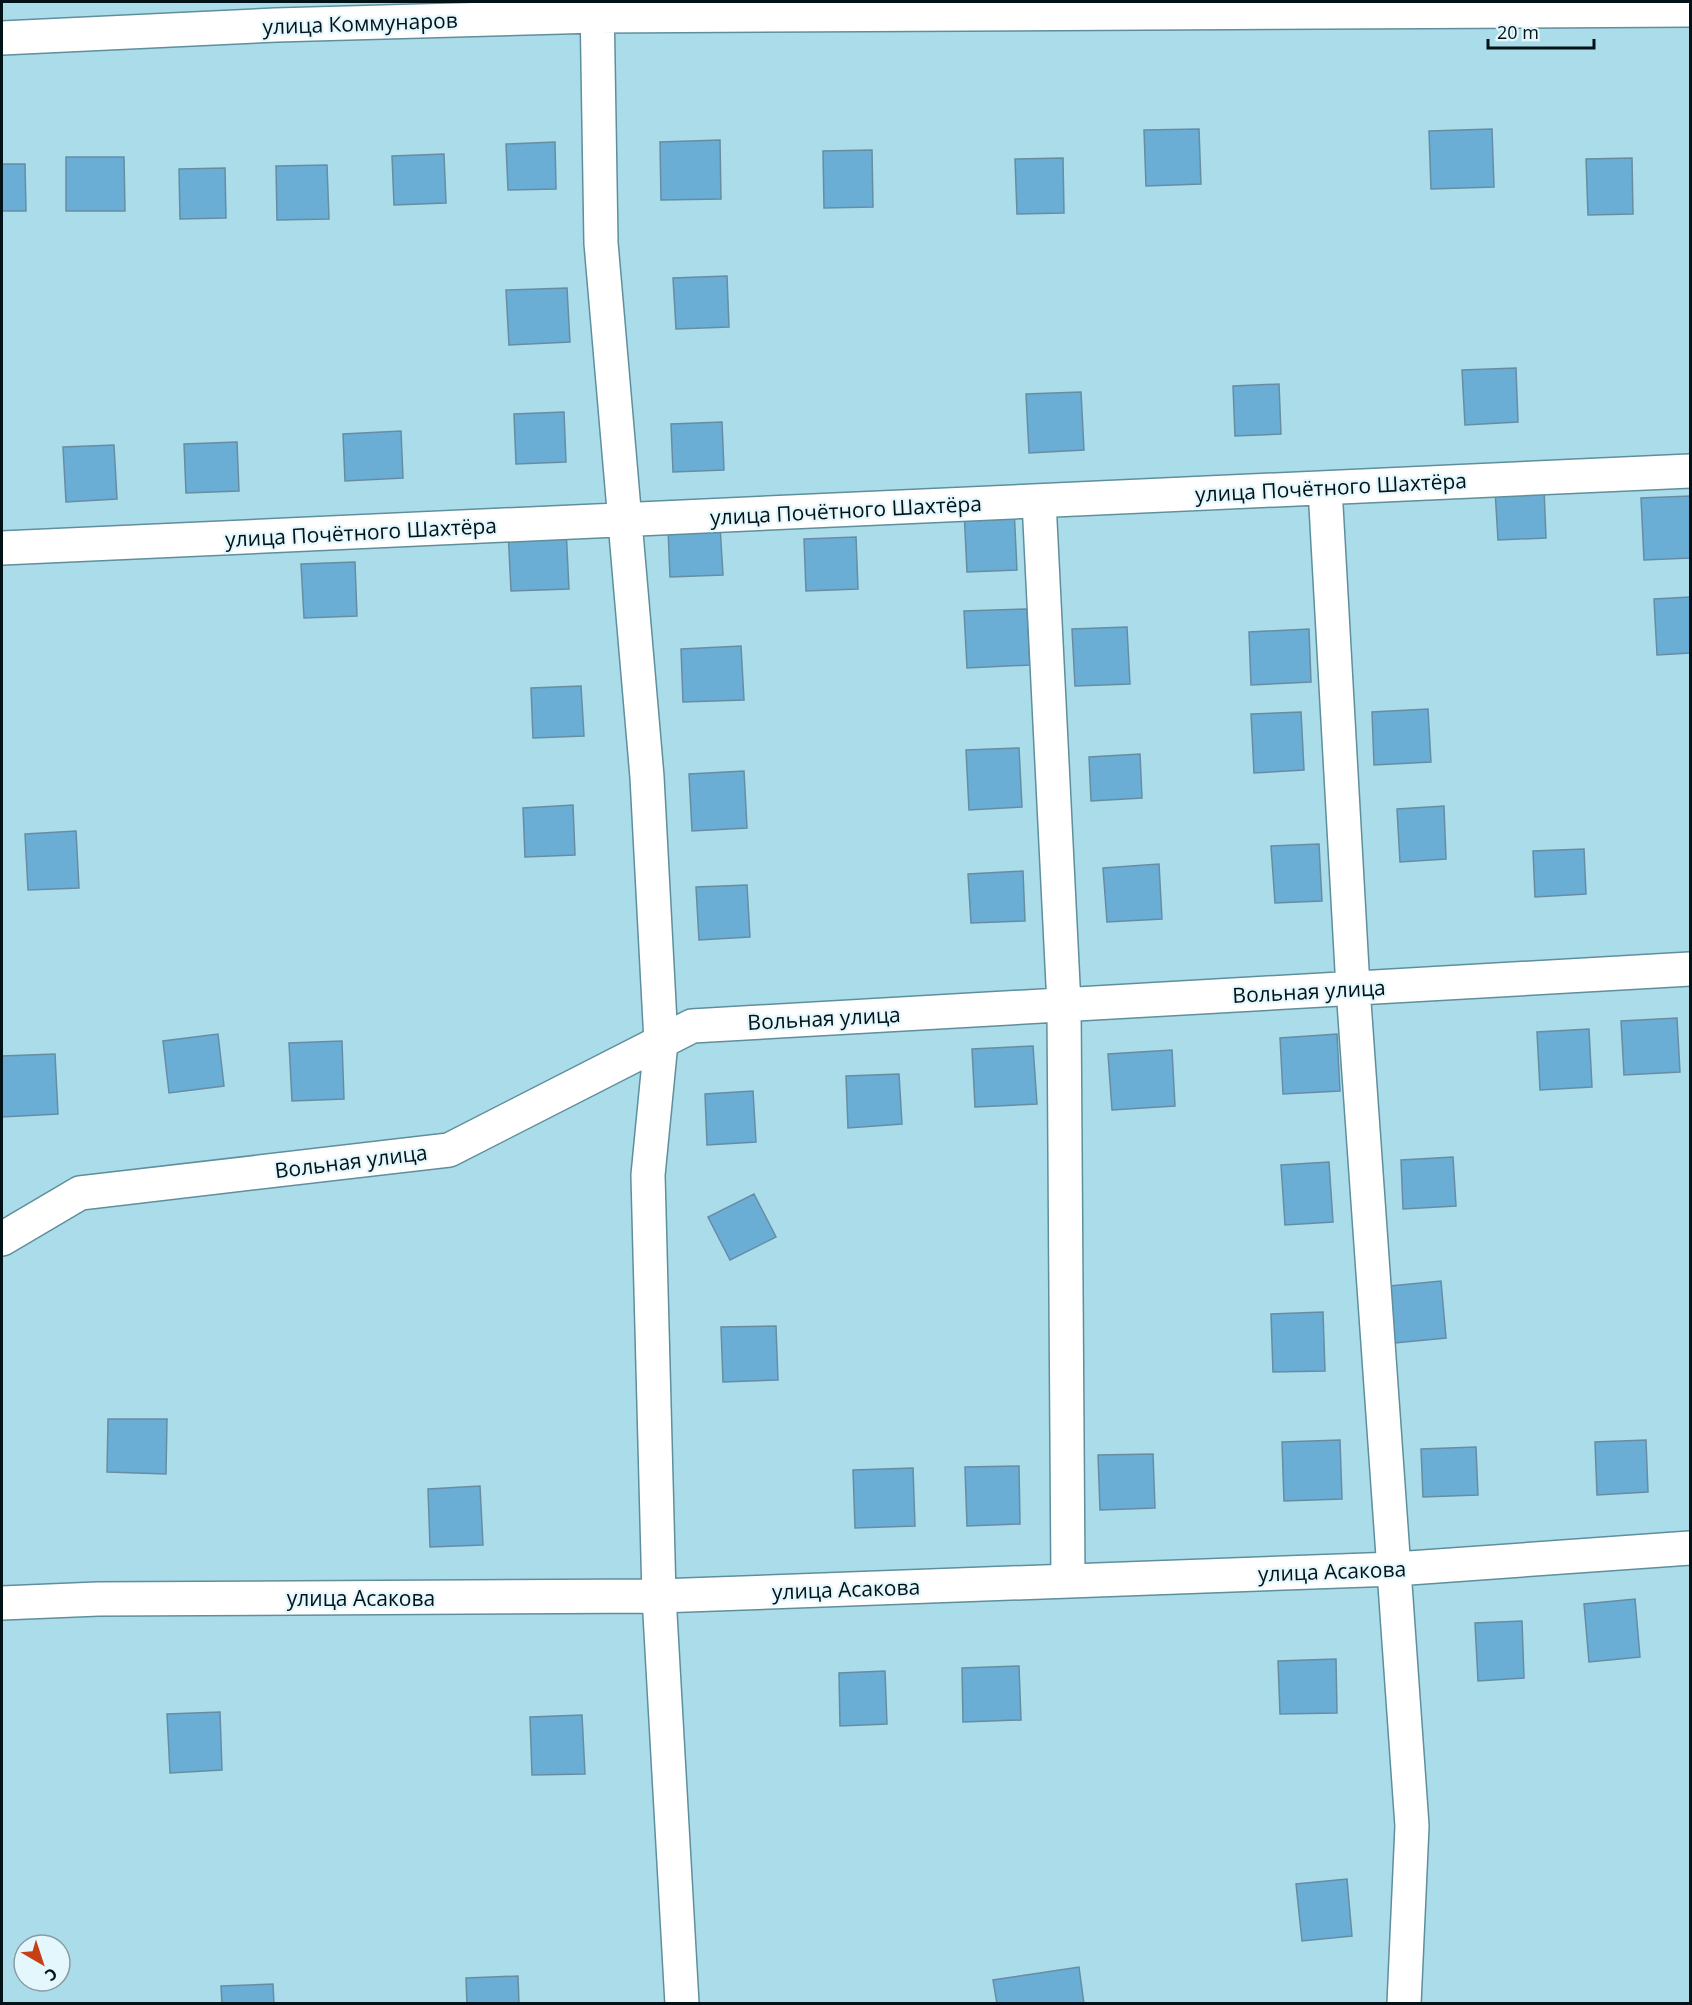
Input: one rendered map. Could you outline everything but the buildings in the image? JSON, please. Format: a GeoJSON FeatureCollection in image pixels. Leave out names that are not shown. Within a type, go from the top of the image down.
{"type":"FeatureCollection","features":[{"type":"Feature","properties":{"kind":"street","name":"улица Коммунаров"},"geometry":{"type":"LineString","coordinates":[[2,38],[597,9],[1690,10]]}},
{"type":"Feature","properties":{"kind":"street"},"geometry":{"type":"LineString","coordinates":[[597,9],[602,243],[623,520],[646,777],[661,1042],[648,1175],[659,1596],[682,2004]]}},
{"type":"Feature","properties":{"kind":"street","name":"улица Почётного Шахтёра"},"geometry":{"type":"LineString","coordinates":[[2,548],[1690,471]]}},
{"type":"Feature","properties":{"kind":"street"},"geometry":{"type":"LineString","coordinates":[[1325,488],[1353,988],[1412,1826],[1404,2004]]}},
{"type":"Feature","properties":{"kind":"street"},"geometry":{"type":"LineString","coordinates":[[1039,501],[1064,1005],[1068,1581]]}},
{"type":"Feature","properties":{"kind":"street","name":"Вольная улица"},"geometry":{"type":"LineString","coordinates":[[2,1239],[80,1193],[449,1150],[692,1026],[1690,969]]}},
{"type":"Feature","properties":{"kind":"street","name":"улица Асакова"},"geometry":{"type":"LineString","coordinates":[[2,1603],[98,1599],[659,1596],[1395,1569],[1690,1548]]}}]}
